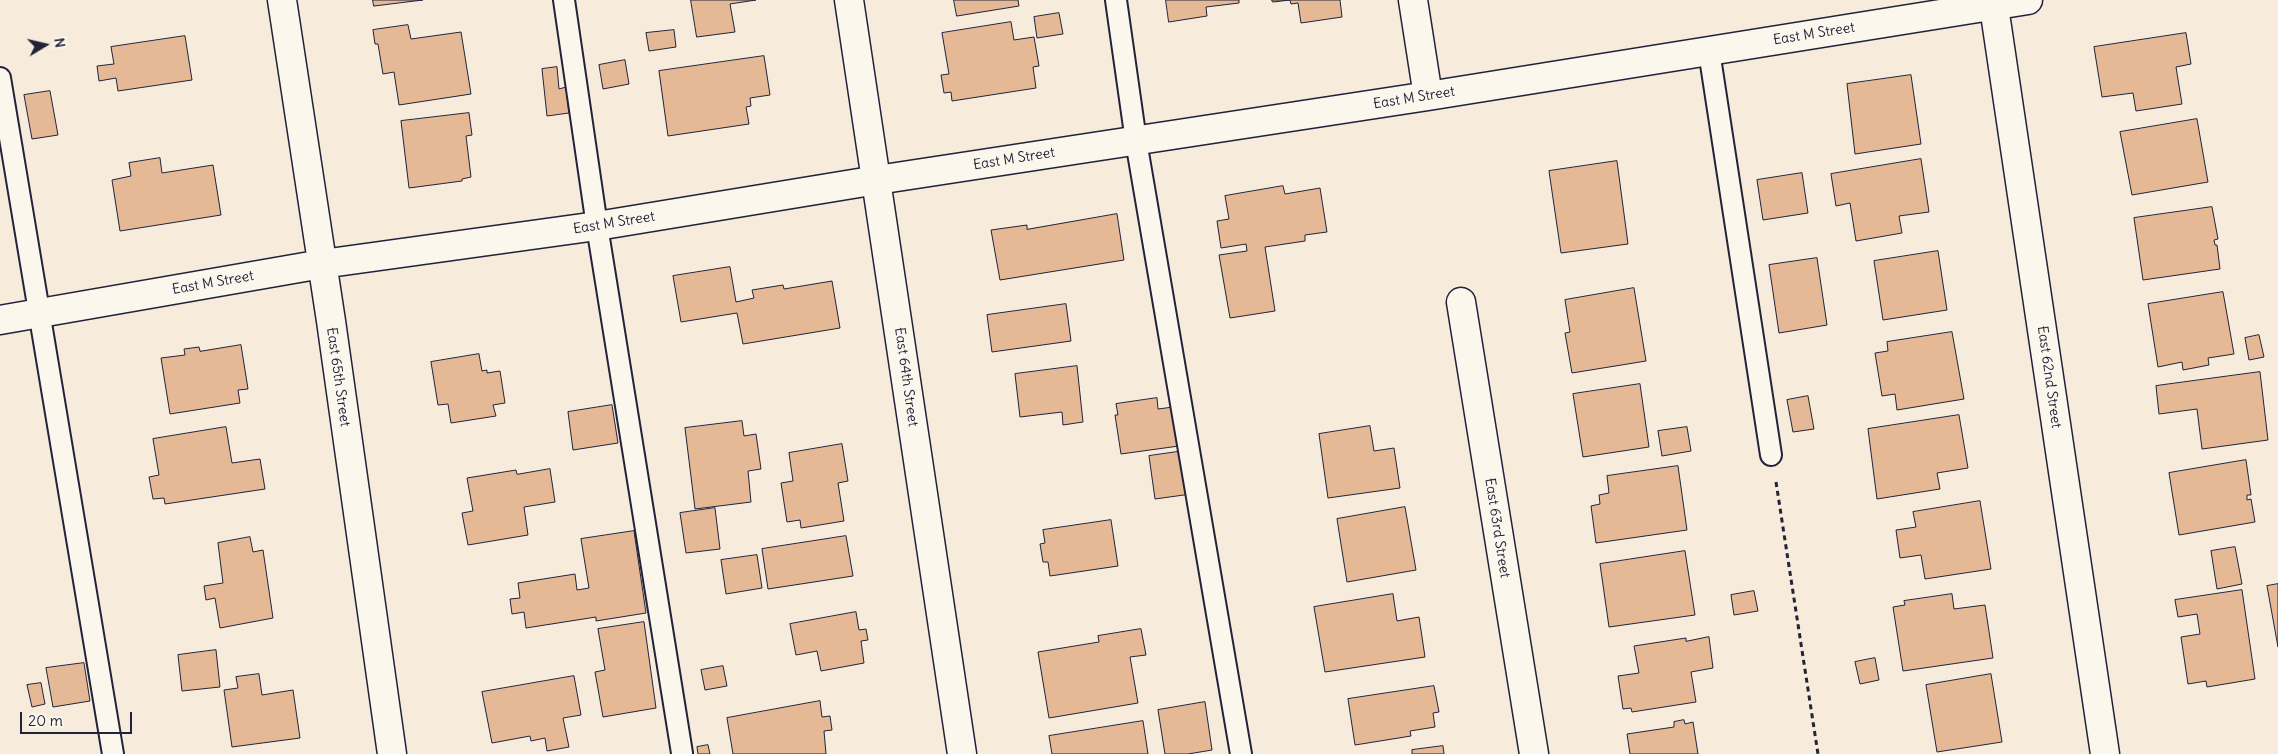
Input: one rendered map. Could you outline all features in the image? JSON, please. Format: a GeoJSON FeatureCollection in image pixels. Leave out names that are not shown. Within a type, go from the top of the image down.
{"type":"FeatureCollection","features":[{"type":"Feature","properties":{"kind":"street","name":"East 65th Street"},"geometry":{"type":"LineString","coordinates":[[282,0],[392,754]]}},
{"type":"Feature","properties":{"kind":"street","name":"East 64th Street"},"geometry":{"type":"LineString","coordinates":[[849,0],[962,754]]}},
{"type":"Feature","properties":{"kind":"street"},"geometry":{"type":"LineString","coordinates":[[1412,0],[1428,96]]}},
{"type":"Feature","properties":{"kind":"street","name":"East M Street"},"geometry":{"type":"LineString","coordinates":[[0,320],[322,264],[597,226],[877,180],[1709,51],[1993,2],[2028,0]]}},
{"type":"Feature","properties":{"kind":"street","name":"East 62nd Street"},"geometry":{"type":"LineString","coordinates":[[1993,2],[2105,754]]}},
{"type":"Feature","properties":{"kind":"street","name":"East 63rd Street"},"geometry":{"type":"LineString","coordinates":[[1461,302],[1534,754]]}},
{"type":"Feature","properties":{"kind":"lane"},"geometry":{"type":"LineString","coordinates":[[564,0],[597,226],[682,753]]}},
{"type":"Feature","properties":{"kind":"lane"},"geometry":{"type":"LineString","coordinates":[[1116,0],[1136,141],[1241,754]]}},
{"type":"Feature","properties":{"kind":"lane"},"geometry":{"type":"LineString","coordinates":[[1709,51],[1771,455]]}},
{"type":"Feature","properties":{"kind":"lane"},"geometry":{"type":"LineString","coordinates":[[0,78],[113,754]]}},
{"type":"Feature","properties":{"kind":"path"},"geometry":{"type":"LineString","coordinates":[[1771,455],[1818,754]]}},
{"type":"Feature","properties":{"kind":"building"},"geometry":{"type":"Polygon","coordinates":[[[373,0],[423,0],[374,6],[373,0]]]}},
{"type":"Feature","properties":{"kind":"building"},"geometry":{"type":"Polygon","coordinates":[[[691,0],[756,0],[730,4],[735,32],[697,37],[691,0]]]}},
{"type":"Feature","properties":{"kind":"building"},"geometry":{"type":"Polygon","coordinates":[[[954,0],[1018,0],[1019,6],[957,16],[954,0]]]}},
{"type":"Feature","properties":{"kind":"building"},"geometry":{"type":"Polygon","coordinates":[[[1166,0],[1239,0],[1239,3],[1206,7],[1207,16],[1169,22],[1166,0]]]}},
{"type":"Feature","properties":{"kind":"building"},"geometry":{"type":"Polygon","coordinates":[[[1272,0],[1290,0],[1273,2],[1272,0]]]}},
{"type":"Feature","properties":{"kind":"building"},"geometry":{"type":"Polygon","coordinates":[[[1290,0],[1340,0],[1342,17],[1301,23],[1298,3],[1291,4],[1290,0]]]}},
{"type":"Feature","properties":{"kind":"building"},"geometry":{"type":"Polygon","coordinates":[[[1059,13],[1063,34],[1037,38],[1034,17],[1059,13]]]}},
{"type":"Feature","properties":{"kind":"building"},"geometry":{"type":"Polygon","coordinates":[[[1011,22],[1014,40],[1034,37],[1039,66],[1033,67],[1036,88],[952,101],[951,92],[944,93],[941,75],[949,74],[942,33],[1011,22]]]}},
{"type":"Feature","properties":{"kind":"building"},"geometry":{"type":"Polygon","coordinates":[[[408,25],[411,39],[461,32],[471,94],[399,105],[394,72],[383,74],[378,44],[375,44],[373,30],[408,25]]]}},
{"type":"Feature","properties":{"kind":"building"},"geometry":{"type":"Polygon","coordinates":[[[674,30],[676,47],[649,51],[646,33],[674,30]]]}},
{"type":"Feature","properties":{"kind":"building"},"geometry":{"type":"Polygon","coordinates":[[[2186,33],[2191,64],[2176,67],[2182,104],[2136,111],[2133,93],[2102,97],[2094,47],[2186,33]]]}},
{"type":"Feature","properties":{"kind":"building"},"geometry":{"type":"Polygon","coordinates":[[[185,36],[192,80],[118,91],[116,78],[99,81],[97,66],[114,64],[111,47],[185,36]]]}},
{"type":"Feature","properties":{"kind":"building"},"geometry":{"type":"Polygon","coordinates":[[[764,56],[770,95],[750,98],[751,106],[746,107],[749,124],[668,136],[659,71],[764,56]]]}},
{"type":"Feature","properties":{"kind":"building"},"geometry":{"type":"Polygon","coordinates":[[[625,60],[629,84],[603,89],[599,65],[625,60]]]}},
{"type":"Feature","properties":{"kind":"building"},"geometry":{"type":"Polygon","coordinates":[[[557,67],[559,89],[566,87],[569,113],[547,116],[542,69],[557,67]]]}},
{"type":"Feature","properties":{"kind":"building"},"geometry":{"type":"Polygon","coordinates":[[[1911,75],[1921,144],[1855,154],[1847,84],[1911,75]]]}},
{"type":"Feature","properties":{"kind":"building"},"geometry":{"type":"Polygon","coordinates":[[[50,91],[58,135],[32,139],[24,95],[50,91]]]}},
{"type":"Feature","properties":{"kind":"building"},"geometry":{"type":"Polygon","coordinates":[[[469,113],[472,135],[466,136],[471,177],[462,179],[462,181],[409,188],[401,121],[469,113]]]}},
{"type":"Feature","properties":{"kind":"building"},"geometry":{"type":"Polygon","coordinates":[[[2197,119],[2208,182],[2132,195],[2120,132],[2197,119]]]}},
{"type":"Feature","properties":{"kind":"building"},"geometry":{"type":"Polygon","coordinates":[[[160,158],[162,173],[213,165],[221,215],[120,231],[112,180],[131,176],[129,163],[160,158]]]}},
{"type":"Feature","properties":{"kind":"building"},"geometry":{"type":"Polygon","coordinates":[[[1921,159],[1929,212],[1899,216],[1902,233],[1856,241],[1850,203],[1836,206],[1831,174],[1921,159]]]}},
{"type":"Feature","properties":{"kind":"building"},"geometry":{"type":"Polygon","coordinates":[[[1617,161],[1628,244],[1561,253],[1549,171],[1617,161]]]}},
{"type":"Feature","properties":{"kind":"building"},"geometry":{"type":"Polygon","coordinates":[[[1802,173],[1808,213],[1763,220],[1757,180],[1802,173]]]}},
{"type":"Feature","properties":{"kind":"building"},"geometry":{"type":"Polygon","coordinates":[[[1283,186],[1285,194],[1320,188],[1327,232],[1305,235],[1305,241],[1265,247],[1275,311],[1230,318],[1219,255],[1247,251],[1246,244],[1221,248],[1217,221],[1229,219],[1225,196],[1283,186]]]}},
{"type":"Feature","properties":{"kind":"building"},"geometry":{"type":"Polygon","coordinates":[[[2212,207],[2218,239],[2214,240],[2215,245],[2217,245],[2220,269],[2143,280],[2134,218],[2212,207]]]}},
{"type":"Feature","properties":{"kind":"building"},"geometry":{"type":"Polygon","coordinates":[[[1117,214],[1124,260],[1000,280],[991,230],[1027,225],[1027,229],[1117,214]]]}},
{"type":"Feature","properties":{"kind":"building"},"geometry":{"type":"Polygon","coordinates":[[[1938,251],[1947,310],[1883,320],[1874,261],[1938,251]]]}},
{"type":"Feature","properties":{"kind":"building"},"geometry":{"type":"Polygon","coordinates":[[[1817,258],[1827,325],[1779,333],[1769,265],[1817,258]]]}},
{"type":"Feature","properties":{"kind":"building"},"geometry":{"type":"Polygon","coordinates":[[[730,267],[736,302],[754,298],[752,290],[783,285],[784,289],[832,281],[840,328],[743,344],[737,313],[681,322],[673,276],[730,267]]]}},
{"type":"Feature","properties":{"kind":"building"},"geometry":{"type":"Polygon","coordinates":[[[1634,288],[1646,361],[1572,373],[1565,333],[1570,332],[1565,300],[1634,288]]]}},
{"type":"Feature","properties":{"kind":"building"},"geometry":{"type":"Polygon","coordinates":[[[2223,292],[2234,354],[2208,358],[2209,365],[2183,370],[2182,362],[2158,367],[2148,304],[2223,292]]]}},
{"type":"Feature","properties":{"kind":"building"},"geometry":{"type":"Polygon","coordinates":[[[1066,304],[1071,341],[992,352],[987,315],[1066,304]]]}},
{"type":"Feature","properties":{"kind":"building"},"geometry":{"type":"Polygon","coordinates":[[[1952,332],[1964,399],[1897,410],[1895,394],[1882,396],[1875,353],[1888,351],[1887,342],[1952,332]]]}},
{"type":"Feature","properties":{"kind":"building"},"geometry":{"type":"Polygon","coordinates":[[[2259,335],[2264,357],[2249,360],[2245,338],[2259,335]]]}},
{"type":"Feature","properties":{"kind":"building"},"geometry":{"type":"Polygon","coordinates":[[[241,345],[248,389],[238,390],[240,403],[170,414],[161,358],[185,355],[184,349],[199,347],[200,351],[241,345]]]}},
{"type":"Feature","properties":{"kind":"building"},"geometry":{"type":"Polygon","coordinates":[[[479,354],[482,371],[487,370],[487,373],[500,371],[505,403],[493,405],[496,416],[451,423],[448,404],[438,405],[431,362],[479,354]]]}},
{"type":"Feature","properties":{"kind":"building"},"geometry":{"type":"Polygon","coordinates":[[[1077,366],[1083,422],[1063,425],[1062,412],[1020,417],[1015,374],[1077,366]]]}},
{"type":"Feature","properties":{"kind":"building"},"geometry":{"type":"Polygon","coordinates":[[[2260,372],[2268,440],[2202,449],[2197,409],[2159,414],[2156,386],[2260,372]]]}},
{"type":"Feature","properties":{"kind":"building"},"geometry":{"type":"Polygon","coordinates":[[[1640,384],[1649,447],[1583,457],[1573,394],[1640,384]]]}},
{"type":"Feature","properties":{"kind":"building"},"geometry":{"type":"Polygon","coordinates":[[[1808,396],[1814,429],[1793,432],[1787,400],[1808,396]]]}},
{"type":"Feature","properties":{"kind":"building"},"geometry":{"type":"Polygon","coordinates":[[[1157,398],[1158,409],[1181,406],[1186,445],[1121,454],[1115,415],[1118,415],[1116,404],[1157,398]]]}},
{"type":"Feature","properties":{"kind":"building"},"geometry":{"type":"Polygon","coordinates":[[[612,405],[618,443],[573,450],[568,412],[612,405]]]}},
{"type":"Feature","properties":{"kind":"building"},"geometry":{"type":"Polygon","coordinates":[[[1959,415],[1968,468],[1937,473],[1940,489],[1877,499],[1868,429],[1959,415]]]}},
{"type":"Feature","properties":{"kind":"building"},"geometry":{"type":"Polygon","coordinates":[[[742,421],[744,436],[756,434],[761,469],[748,471],[751,502],[695,509],[685,428],[742,421]]]}},
{"type":"Feature","properties":{"kind":"building"},"geometry":{"type":"Polygon","coordinates":[[[1370,426],[1374,451],[1394,448],[1400,488],[1328,498],[1319,434],[1370,426]]]}},
{"type":"Feature","properties":{"kind":"building"},"geometry":{"type":"Polygon","coordinates":[[[226,427],[232,463],[260,459],[265,489],[165,504],[164,498],[153,499],[149,477],[159,475],[153,439],[226,427]]]}},
{"type":"Feature","properties":{"kind":"building"},"geometry":{"type":"Polygon","coordinates":[[[1687,427],[1691,451],[1662,456],[1658,431],[1687,427]]]}},
{"type":"Feature","properties":{"kind":"building"},"geometry":{"type":"Polygon","coordinates":[[[842,444],[848,481],[838,483],[844,521],[801,528],[800,520],[787,522],[781,483],[793,481],[789,453],[842,444]]]}},
{"type":"Feature","properties":{"kind":"building"},"geometry":{"type":"Polygon","coordinates":[[[1184,451],[1191,494],[1155,499],[1149,456],[1184,451]]]}},
{"type":"Feature","properties":{"kind":"building"},"geometry":{"type":"Polygon","coordinates":[[[2246,460],[2251,495],[2247,495],[2247,500],[2251,499],[2255,522],[2179,535],[2169,473],[2246,460]]]}},
{"type":"Feature","properties":{"kind":"building"},"geometry":{"type":"Polygon","coordinates":[[[1678,466],[1687,530],[1596,543],[1591,506],[1600,504],[1599,495],[1609,493],[1607,476],[1678,466]]]}},
{"type":"Feature","properties":{"kind":"building"},"geometry":{"type":"Polygon","coordinates":[[[550,469],[555,502],[524,507],[528,535],[468,545],[462,513],[473,511],[467,478],[516,470],[517,474],[550,469]]]}},
{"type":"Feature","properties":{"kind":"building"},"geometry":{"type":"Polygon","coordinates":[[[1980,501],[1991,569],[1925,579],[1921,555],[1900,558],[1896,530],[1916,527],[1913,512],[1980,501]]]}},
{"type":"Feature","properties":{"kind":"building"},"geometry":{"type":"Polygon","coordinates":[[[1405,507],[1416,570],[1347,582],[1337,519],[1405,507]]]}},
{"type":"Feature","properties":{"kind":"building"},"geometry":{"type":"Polygon","coordinates":[[[715,508],[720,549],[686,553],[680,513],[715,508]]]}},
{"type":"Feature","properties":{"kind":"building"},"geometry":{"type":"Polygon","coordinates":[[[1111,520],[1118,566],[1050,576],[1048,562],[1043,562],[1040,544],[1045,543],[1043,530],[1111,520]]]}},
{"type":"Feature","properties":{"kind":"building"},"geometry":{"type":"Polygon","coordinates":[[[634,531],[646,613],[596,621],[596,617],[526,628],[524,612],[512,614],[510,599],[520,598],[518,583],[575,574],[577,590],[589,588],[581,539],[634,531]]]}},
{"type":"Feature","properties":{"kind":"building"},"geometry":{"type":"Polygon","coordinates":[[[846,536],[853,576],[768,589],[762,549],[846,536]]]}},
{"type":"Feature","properties":{"kind":"building"},"geometry":{"type":"Polygon","coordinates":[[[250,537],[253,552],[263,550],[273,618],[220,628],[215,598],[206,600],[204,586],[223,583],[218,543],[250,537]]]}},
{"type":"Feature","properties":{"kind":"building"},"geometry":{"type":"Polygon","coordinates":[[[2235,547],[2242,584],[2217,589],[2211,551],[2235,547]]]}},
{"type":"Feature","properties":{"kind":"building"},"geometry":{"type":"Polygon","coordinates":[[[1685,551],[1695,615],[1609,627],[1600,564],[1685,551]]]}},
{"type":"Feature","properties":{"kind":"building"},"geometry":{"type":"Polygon","coordinates":[[[757,555],[762,588],[726,594],[721,560],[757,555]]]}},
{"type":"Feature","properties":{"kind":"building"},"geometry":{"type":"Polygon","coordinates":[[[2278,584],[2278,647],[2267,586],[2278,584]]]}},
{"type":"Feature","properties":{"kind":"building"},"geometry":{"type":"Polygon","coordinates":[[[2242,590],[2255,679],[2207,687],[2206,681],[2188,684],[2181,637],[2200,634],[2197,614],[2178,617],[2175,600],[2242,590]]]}},
{"type":"Feature","properties":{"kind":"building"},"geometry":{"type":"Polygon","coordinates":[[[1754,591],[1758,611],[1734,615],[1731,595],[1754,591]]]}},
{"type":"Feature","properties":{"kind":"building"},"geometry":{"type":"Polygon","coordinates":[[[1393,594],[1397,621],[1419,617],[1425,657],[1325,672],[1314,607],[1393,594]]]}},
{"type":"Feature","properties":{"kind":"building"},"geometry":{"type":"Polygon","coordinates":[[[1952,594],[1954,609],[1985,605],[1993,658],[1903,671],[1893,607],[1905,605],[1904,601],[1952,594]]]}},
{"type":"Feature","properties":{"kind":"building"},"geometry":{"type":"Polygon","coordinates":[[[856,612],[859,630],[866,629],[868,640],[861,641],[864,663],[821,671],[817,651],[796,655],[790,624],[856,612]]]}},
{"type":"Feature","properties":{"kind":"building"},"geometry":{"type":"Polygon","coordinates":[[[644,622],[656,708],[603,717],[595,672],[605,670],[598,629],[644,622]]]}},
{"type":"Feature","properties":{"kind":"building"},"geometry":{"type":"Polygon","coordinates":[[[1141,629],[1146,655],[1130,657],[1138,703],[1049,718],[1038,652],[1099,642],[1098,636],[1141,629]]]}},
{"type":"Feature","properties":{"kind":"building"},"geometry":{"type":"Polygon","coordinates":[[[1709,637],[1713,668],[1691,672],[1696,702],[1632,712],[1631,708],[1623,709],[1618,676],[1639,673],[1634,646],[1686,638],[1686,641],[1709,637]]]}},
{"type":"Feature","properties":{"kind":"building"},"geometry":{"type":"Polygon","coordinates":[[[216,650],[220,687],[182,691],[178,655],[216,650]]]}},
{"type":"Feature","properties":{"kind":"building"},"geometry":{"type":"Polygon","coordinates":[[[1875,658],[1879,680],[1860,684],[1855,662],[1875,658]]]}},
{"type":"Feature","properties":{"kind":"building"},"geometry":{"type":"Polygon","coordinates":[[[84,663],[90,701],[53,707],[46,668],[84,663]]]}},
{"type":"Feature","properties":{"kind":"building"},"geometry":{"type":"Polygon","coordinates":[[[723,666],[727,686],[705,690],[701,670],[723,666]]]}},
{"type":"Feature","properties":{"kind":"building"},"geometry":{"type":"Polygon","coordinates":[[[259,674],[262,695],[293,690],[300,738],[232,747],[224,690],[238,688],[236,677],[259,674]]]}},
{"type":"Feature","properties":{"kind":"building"},"geometry":{"type":"Polygon","coordinates":[[[1991,674],[2002,742],[1937,752],[1926,685],[1991,674]]]}},
{"type":"Feature","properties":{"kind":"building"},"geometry":{"type":"Polygon","coordinates":[[[574,676],[581,715],[563,718],[569,747],[547,751],[545,738],[531,741],[530,736],[492,743],[482,692],[574,676]]]}},
{"type":"Feature","properties":{"kind":"building"},"geometry":{"type":"Polygon","coordinates":[[[41,683],[45,704],[32,707],[27,685],[41,683]]]}},
{"type":"Feature","properties":{"kind":"building"},"geometry":{"type":"Polygon","coordinates":[[[1434,686],[1439,712],[1433,713],[1435,727],[1410,731],[1411,736],[1355,745],[1348,699],[1434,686]]]}},
{"type":"Feature","properties":{"kind":"building"},"geometry":{"type":"Polygon","coordinates":[[[820,701],[822,717],[830,716],[832,730],[824,731],[826,754],[733,754],[727,718],[820,701]]]}},
{"type":"Feature","properties":{"kind":"building"},"geometry":{"type":"Polygon","coordinates":[[[1205,702],[1212,750],[1188,754],[1165,754],[1158,710],[1205,702]]]}},
{"type":"Feature","properties":{"kind":"building"},"geometry":{"type":"Polygon","coordinates":[[[1684,720],[1685,724],[1693,722],[1698,754],[1630,754],[1627,734],[1674,727],[1674,722],[1684,720]]]}},
{"type":"Feature","properties":{"kind":"building"},"geometry":{"type":"Polygon","coordinates":[[[1143,721],[1148,754],[1052,754],[1049,736],[1143,721]]]}},
{"type":"Feature","properties":{"kind":"building"},"geometry":{"type":"Polygon","coordinates":[[[708,745],[710,754],[698,754],[697,747],[708,745]]]}},
{"type":"Feature","properties":{"kind":"building"},"geometry":{"type":"Polygon","coordinates":[[[1443,746],[1444,754],[1412,754],[1412,750],[1443,746]]]}}]}
